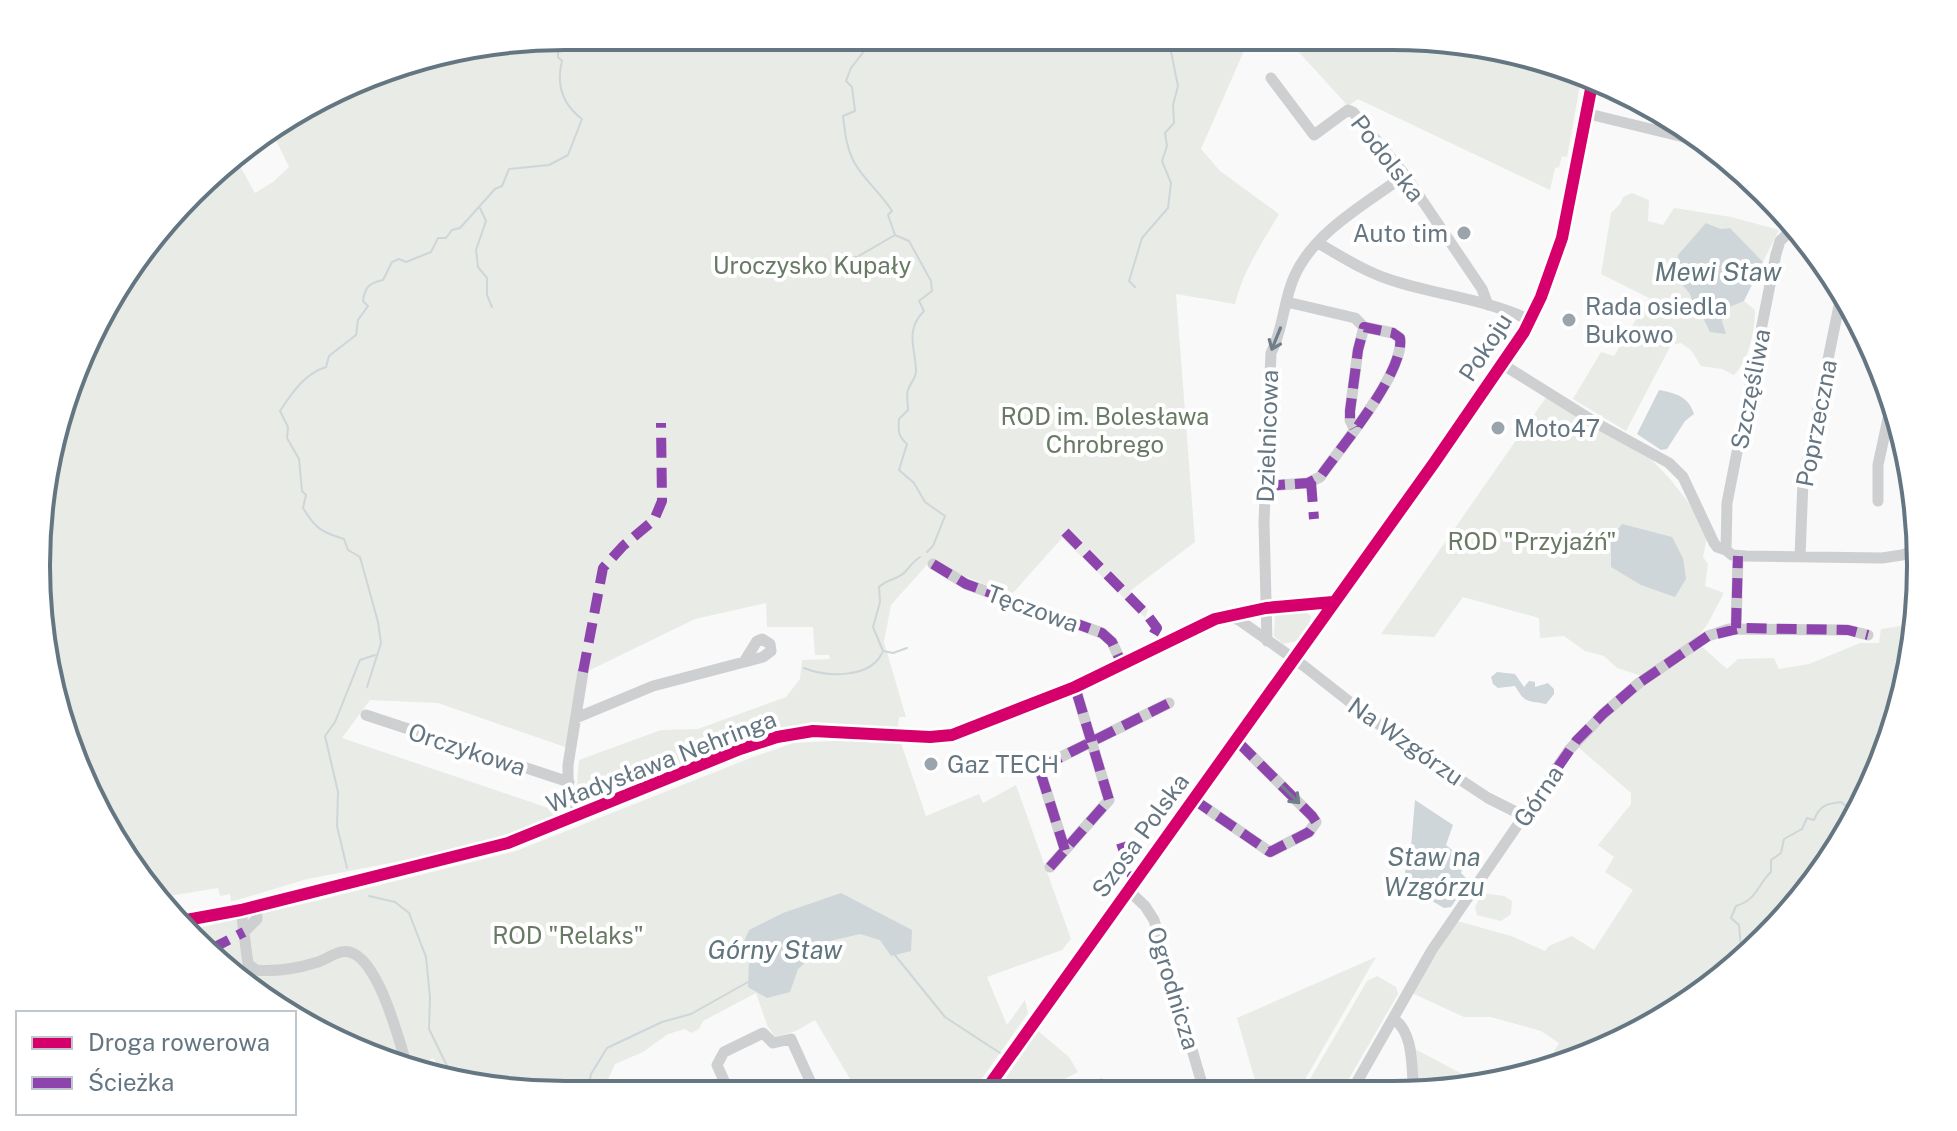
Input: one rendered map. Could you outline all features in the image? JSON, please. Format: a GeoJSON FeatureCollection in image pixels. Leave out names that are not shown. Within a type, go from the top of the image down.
{"type":"FeatureCollection","features":[{"type":"Feature","properties":{"kind":"street","name":"Podolska"},"geometry":{"type":"LineString","coordinates":[[1271,78],[1312,134],[1316,135],[1350,109],[1405,175],[1482,289],[1488,305]]}},
{"type":"Feature","properties":{"kind":"street","name":"Pokoju"},"geometry":{"type":"LineString","coordinates":[[1333,602],[1530,320],[1562,238],[1590,90]]}},
{"type":"Feature","properties":{"kind":"street"},"geometry":{"type":"LineString","coordinates":[[1585,113],[1675,135]]}},
{"type":"Feature","properties":{"kind":"street","name":"Dzielnicowa"},"geometry":{"type":"LineString","coordinates":[[1266,608],[1263,554],[1271,353],[1278,340],[1295,275],[1318,243],[1405,175]]}},
{"type":"Feature","properties":{"kind":"street","name":"Szczęśliwa"},"geometry":{"type":"LineString","coordinates":[[1732,553],[1727,503],[1776,254],[1787,236]]}},
{"type":"Feature","properties":{"kind":"street"},"geometry":{"type":"LineString","coordinates":[[1318,243],[1391,281],[1488,305],[1530,320]]}},
{"type":"Feature","properties":{"kind":"street"},"geometry":{"type":"LineString","coordinates":[[1265,486],[1314,481],[1392,373],[1400,346],[1400,338],[1395,334],[1364,327],[1355,318],[1287,302]]}},
{"type":"Feature","properties":{"kind":"street","name":"Poprzeczna"},"geometry":{"type":"LineString","coordinates":[[1800,557],[1803,481],[1838,309]]}},
{"type":"Feature","properties":{"kind":"street"},"geometry":{"type":"LineString","coordinates":[[1354,428],[1350,417],[1364,327]]}},
{"type":"Feature","properties":{"kind":"street"},"geometry":{"type":"LineString","coordinates":[[1502,364],[1598,424],[1669,463],[1683,477],[1717,547],[1732,553],[1800,557],[1889,558],[1907,552]]}},
{"type":"Feature","properties":{"kind":"street"},"geometry":{"type":"LineString","coordinates":[[1878,501],[1878,465],[1887,424]]}},
{"type":"Feature","properties":{"kind":"street"},"geometry":{"type":"LineString","coordinates":[[1732,553],[1736,628]]}},
{"type":"Feature","properties":{"kind":"street","name":"Tęczowa"},"geometry":{"type":"LineString","coordinates":[[933,564],[966,584],[1102,633],[1112,642],[1122,664]]}},
{"type":"Feature","properties":{"kind":"street","name":"Władysława Nehringa"},"geometry":{"type":"LineString","coordinates":[[191,919],[241,910],[500,845],[770,739],[823,731],[948,736],[1075,687],[1225,615],[1243,617],[1266,608],[1333,602]]}},
{"type":"Feature","properties":{"kind":"street","name":"Szosa Polska"},"geometry":{"type":"LineString","coordinates":[[992,1081],[1333,602]]}},
{"type":"Feature","properties":{"kind":"street"},"geometry":{"type":"LineString","coordinates":[[1266,608],[1267,641]]}},
{"type":"Feature","properties":{"kind":"street","name":"Władysława Nehringa"},"geometry":{"type":"LineString","coordinates":[[1243,617],[1267,641],[1293,659]]}},
{"type":"Feature","properties":{"kind":"street","name":"Górna"},"geometry":{"type":"LineString","coordinates":[[1358,1081],[1432,950],[1576,741],[1603,714],[1639,683],[1708,636],[1736,628],[1848,630],[1868,635]]}},
{"type":"Feature","properties":{"kind":"street","name":"Na Wzgórzu"},"geometry":{"type":"LineString","coordinates":[[1293,659],[1395,736],[1488,798],[1524,816]]}},
{"type":"Feature","properties":{"kind":"street"},"geometry":{"type":"LineString","coordinates":[[576,718],[653,686],[744,662]]}},
{"type":"Feature","properties":{"kind":"street"},"geometry":{"type":"LineString","coordinates":[[571,818],[568,811],[568,765],[583,672]]}},
{"type":"Feature","properties":{"kind":"street"},"geometry":{"type":"LineString","coordinates":[[1050,867],[1109,800],[1075,687]]}},
{"type":"Feature","properties":{"kind":"street"},"geometry":{"type":"LineString","coordinates":[[1065,850],[1039,768],[1169,703]]}},
{"type":"Feature","properties":{"kind":"street","name":"Orczykowa"},"geometry":{"type":"LineString","coordinates":[[366,715],[569,782]]}},
{"type":"Feature","properties":{"kind":"street"},"geometry":{"type":"LineString","coordinates":[[1193,799],[1270,852],[1312,830],[1316,822],[1312,816],[1236,740]]}},
{"type":"Feature","properties":{"kind":"street","name":"Ogrodnicza"},"geometry":{"type":"LineString","coordinates":[[1128,890],[1154,920],[1201,1081]]}},
{"type":"Feature","properties":{"kind":"street"},"geometry":{"type":"LineString","coordinates":[[244,932],[257,919],[256,906]]}},
{"type":"Feature","properties":{"kind":"street"},"geometry":{"type":"LineString","coordinates":[[241,910],[248,964],[253,969],[262,971],[304,966],[344,951],[363,959],[372,970],[388,1007],[403,1055]]}},
{"type":"Feature","properties":{"kind":"street"},"geometry":{"type":"LineString","coordinates":[[1394,1019],[1407,1032],[1412,1080]]}},
{"type":"Feature","properties":{"kind":"street"},"geometry":{"type":"LineString","coordinates":[[724,1081],[717,1065],[724,1052],[763,1033],[773,1043],[791,1039],[810,1081]]}},
{"type":"Feature","properties":{"kind":"green space"},"geometry":{"type":"Polygon","coordinates":[[[566,50],[1244,50],[1201,149],[1220,171],[1279,214],[1248,269],[1235,304],[1176,294],[1195,542],[1130,591],[1148,610],[1145,618],[1062,538],[1011,595],[947,569],[932,559],[891,605],[884,642],[906,717],[899,717],[898,727],[813,722],[774,729],[578,807],[579,760],[661,730],[698,729],[786,697],[800,679],[802,660],[830,659],[829,655],[815,655],[813,627],[767,627],[766,603],[695,619],[586,672],[568,748],[438,703],[370,700],[342,738],[557,811],[557,816],[448,852],[307,879],[237,900],[231,901],[230,894],[220,896],[218,888],[170,896],[119,823],[77,731],[54,633],[50,566],[54,498],[68,432],[89,368],[137,279],[178,226],[240,167],[255,193],[289,167],[276,139],[308,119],[400,77],[498,54],[566,50]]]}},
{"type":"Feature","properties":{"kind":"green space"},"geometry":{"type":"Polygon","coordinates":[[[1297,50],[1459,54],[1525,68],[1580,86],[1567,157],[1562,156],[1559,167],[1555,168],[1550,190],[1358,99],[1348,106],[1297,50]]]}},
{"type":"Feature","properties":{"kind":"green space"},"geometry":{"type":"Polygon","coordinates":[[[1632,193],[1649,200],[1648,221],[1663,225],[1674,208],[1731,217],[1779,230],[1763,262],[1730,228],[1721,229],[1706,223],[1674,275],[1690,294],[1695,310],[1710,331],[1722,321],[1725,309],[1744,301],[1755,310],[1747,353],[1734,375],[1722,369],[1701,366],[1691,350],[1681,343],[1671,345],[1626,431],[1573,399],[1601,352],[1614,356],[1649,298],[1601,274],[1611,213],[1623,197],[1632,193]]]}},
{"type":"Feature","properties":{"kind":"green space","name":"ROD \"Przyjaźń\""},"geometry":{"type":"Polygon","coordinates":[[[1547,396],[1652,460],[1688,502],[1707,537],[1703,557],[1708,564],[1705,586],[1724,593],[1695,640],[1642,676],[1617,668],[1604,656],[1585,651],[1564,636],[1540,638],[1539,618],[1463,597],[1434,637],[1381,634],[1547,396]]]}},
{"type":"Feature","properties":{"kind":"green space"},"geometry":{"type":"Polygon","coordinates":[[[1305,611],[1311,616],[1310,622],[1297,641],[1283,644],[1274,636],[1275,615],[1305,611]]]}},
{"type":"Feature","properties":{"kind":"green space"},"geometry":{"type":"Polygon","coordinates":[[[1904,626],[1880,731],[1854,793],[1820,852],[1779,905],[1756,930],[1705,974],[1678,994],[1619,1028],[1551,1056],[1559,1043],[1541,1031],[1491,1017],[1464,1017],[1412,993],[1457,921],[1511,936],[1545,951],[1549,946],[1572,936],[1594,950],[1633,890],[1605,872],[1614,857],[1598,845],[1631,804],[1631,793],[1577,746],[1625,699],[1700,645],[1727,669],[1738,659],[1774,658],[1779,669],[1809,664],[1860,643],[1879,643],[1881,629],[1904,626]]]}},
{"type":"Feature","properties":{"kind":"green space","name":"ROD \"Relaks\""},"geometry":{"type":"Polygon","coordinates":[[[794,743],[901,743],[926,816],[979,794],[983,803],[1016,785],[1071,939],[1062,950],[987,977],[1007,1025],[1025,1000],[1028,1013],[980,1081],[851,1081],[815,1020],[796,1031],[775,1037],[767,1025],[756,993],[703,1021],[699,1029],[691,1033],[685,1029],[668,1034],[643,1052],[615,1064],[607,1081],[532,1080],[465,1071],[438,1064],[433,1058],[427,1062],[368,1042],[308,1012],[252,974],[199,928],[516,851],[794,743]]]}},
{"type":"Feature","properties":{"kind":"green space"},"geometry":{"type":"Polygon","coordinates":[[[1482,893],[1504,896],[1512,901],[1511,914],[1501,921],[1477,915],[1475,907],[1482,893]]]}},
{"type":"Feature","properties":{"kind":"green space"},"geometry":{"type":"Polygon","coordinates":[[[1376,957],[1304,1081],[1255,1081],[1237,1018],[1376,957]]]}},
{"type":"Feature","properties":{"kind":"green space"},"geometry":{"type":"Polygon","coordinates":[[[1377,976],[1396,987],[1398,994],[1348,1081],[1309,1081],[1367,981],[1377,976]]]}},
{"type":"Feature","properties":{"kind":"green space"},"geometry":{"type":"Polygon","coordinates":[[[1038,1031],[1069,1057],[1078,1072],[1061,1081],[1004,1081],[1038,1031]]]}},
{"type":"Feature","properties":{"kind":"green space"},"geometry":{"type":"Polygon","coordinates":[[[1415,1049],[1465,1076],[1459,1077],[1418,1080],[1415,1049]]]}},
{"type":"Feature","properties":{"kind":"water","name":"Mewi Staw"},"geometry":{"type":"Polygon","coordinates":[[[1706,223],[1721,229],[1730,228],[1763,262],[1744,301],[1725,309],[1722,321],[1726,334],[1710,332],[1702,316],[1695,310],[1690,294],[1674,275],[1678,255],[1706,223]]]}},
{"type":"Feature","properties":{"kind":"water"},"geometry":{"type":"Polygon","coordinates":[[[1659,390],[1681,397],[1694,414],[1685,421],[1667,449],[1661,450],[1637,434],[1659,390]]]}},
{"type":"Feature","properties":{"kind":"water"},"geometry":{"type":"Polygon","coordinates":[[[1622,524],[1672,537],[1683,558],[1686,579],[1675,597],[1641,585],[1611,567],[1611,538],[1622,524]]]}},
{"type":"Feature","properties":{"kind":"water"},"geometry":{"type":"Polygon","coordinates":[[[1497,672],[1515,674],[1524,687],[1529,681],[1535,682],[1535,687],[1548,683],[1554,694],[1546,704],[1528,701],[1515,686],[1498,688],[1493,684],[1491,677],[1497,672]]]}},
{"type":"Feature","properties":{"kind":"water","name":"Staw na Wzgórzu"},"geometry":{"type":"Polygon","coordinates":[[[1415,800],[1453,825],[1446,845],[1465,860],[1461,873],[1469,881],[1451,907],[1444,908],[1408,887],[1405,872],[1411,847],[1415,800]]]}},
{"type":"Feature","properties":{"kind":"water","name":"Górny Staw"},"geometry":{"type":"Polygon","coordinates":[[[841,893],[912,930],[911,951],[891,956],[880,940],[860,934],[830,941],[798,969],[790,992],[767,998],[748,987],[749,963],[742,946],[749,930],[783,913],[841,893]]]}},
{"type":"Feature","properties":{"kind":"waterway"},"geometry":{"type":"LineString","coordinates":[[367,687],[381,643],[360,557],[348,550],[344,539],[319,528],[303,508],[306,495],[302,491],[299,459],[287,438],[288,427],[280,411],[299,385],[311,374],[326,367],[329,356],[356,335],[358,320],[368,306],[363,301],[365,292],[371,284],[383,280],[392,262],[399,259],[406,262],[431,252],[438,238],[446,238],[452,230],[460,228],[495,189],[502,186],[509,169],[549,165],[568,155],[582,119],[562,93],[562,61],[558,50]]}},
{"type":"Feature","properties":{"kind":"waterway"},"geometry":{"type":"LineString","coordinates":[[865,50],[851,68],[846,81],[852,87],[855,111],[843,116],[847,144],[861,173],[892,211],[888,215],[895,235],[909,241],[931,281],[932,291],[919,301],[924,311],[914,326],[912,340],[916,372],[907,392],[908,410],[899,419],[900,436],[907,444],[899,470],[914,483],[925,502],[945,516],[933,546],[927,552]]}},
{"type":"Feature","properties":{"kind":"waterway"},"geometry":{"type":"LineString","coordinates":[[1135,287],[1129,281],[1142,238],[1168,208],[1171,183],[1162,161],[1167,146],[1165,133],[1174,123],[1173,105],[1178,86],[1171,50]]}},
{"type":"Feature","properties":{"kind":"waterway"},"geometry":{"type":"LineString","coordinates":[[480,208],[486,221],[476,250],[478,267],[487,278],[487,295],[492,307]]}},
{"type":"Feature","properties":{"kind":"waterway"},"geometry":{"type":"LineString","coordinates":[[839,259],[857,257],[895,235]]}},
{"type":"Feature","properties":{"kind":"waterway"},"geometry":{"type":"LineString","coordinates":[[907,648],[893,653],[883,651],[873,627],[880,602],[879,587],[902,575],[920,557]]}},
{"type":"Feature","properties":{"kind":"waterway"},"geometry":{"type":"LineString","coordinates":[[804,668],[835,674],[858,672],[868,668],[882,653]]}},
{"type":"Feature","properties":{"kind":"waterway"},"geometry":{"type":"LineString","coordinates":[[347,868],[337,826],[338,792],[325,736],[335,722],[360,660],[375,655]]}},
{"type":"Feature","properties":{"kind":"waterway"},"geometry":{"type":"LineString","coordinates":[[1741,944],[1739,925],[1731,918],[1736,906],[1753,896],[1771,872],[1771,860],[1781,853],[1784,839],[1802,829],[1807,818],[1814,820],[1821,808],[1841,802],[1847,806]]}},
{"type":"Feature","properties":{"kind":"waterway"},"geometry":{"type":"LineString","coordinates":[[369,896],[395,902],[409,913],[426,957],[429,1029],[447,1067]]}},
{"type":"Feature","properties":{"kind":"waterway"},"geometry":{"type":"LineString","coordinates":[[894,954],[945,1017],[1000,1053]]}},
{"type":"Feature","properties":{"kind":"waterway"},"geometry":{"type":"LineString","coordinates":[[590,1081],[607,1048],[662,1022],[691,1014],[748,982]]}},
{"type":"Feature","properties":{"kind":"marked path"},"geometry":{"type":"LineString","coordinates":[[1265,486],[1308,483],[1320,477],[1370,409],[1393,370],[1400,338],[1393,333],[1364,327],[1350,411],[1354,428]]}},
{"type":"Feature","properties":{"kind":"marked path"},"geometry":{"type":"LineString","coordinates":[[583,672],[603,568],[654,520],[662,501],[661,423]]}},
{"type":"Feature","properties":{"kind":"marked path"},"geometry":{"type":"LineString","coordinates":[[1311,482],[1314,519]]}},
{"type":"Feature","properties":{"kind":"marked path"},"geometry":{"type":"LineString","coordinates":[[1065,532],[1157,628],[1150,640],[1152,649]]}},
{"type":"Feature","properties":{"kind":"marked path"},"geometry":{"type":"LineString","coordinates":[[1736,628],[1738,556]]}},
{"type":"Feature","properties":{"kind":"marked path"},"geometry":{"type":"LineString","coordinates":[[933,564],[966,584],[1102,633],[1112,642],[1122,664]]}},
{"type":"Feature","properties":{"kind":"marked path"},"geometry":{"type":"LineString","coordinates":[[1524,816],[1576,741],[1603,714],[1639,683],[1708,636],[1742,628],[1848,630],[1868,635]]}},
{"type":"Feature","properties":{"kind":"marked path"},"geometry":{"type":"LineString","coordinates":[[1050,867],[1109,800],[1075,687]]}},
{"type":"Feature","properties":{"kind":"marked path"},"geometry":{"type":"LineString","coordinates":[[1065,850],[1039,768],[1169,703]]}},
{"type":"Feature","properties":{"kind":"marked path"},"geometry":{"type":"LineString","coordinates":[[1193,799],[1270,852],[1309,832],[1316,822],[1312,816],[1236,740]]}},
{"type":"Feature","properties":{"kind":"marked path"},"geometry":{"type":"LineString","coordinates":[[1121,843],[1134,882]]}},
{"type":"Feature","properties":{"kind":"marked path"},"geometry":{"type":"LineString","coordinates":[[218,945],[244,932]]}},
{"type":"Feature","properties":{"kind":"cycle path"},"geometry":{"type":"LineString","coordinates":[[992,1081],[1434,463],[1524,332],[1541,297],[1562,238],[1591,90]]}},
{"type":"Feature","properties":{"kind":"cycle path"},"geometry":{"type":"LineString","coordinates":[[191,919],[241,910],[508,843],[740,749],[777,737],[813,731],[930,737],[952,735],[1075,687],[1215,619],[1266,608],[1333,602]]}},
{"type":"Feature","properties":{"kind":"place","name":"Auto tim"},"geometry":{"type":"Point","coordinates":[1464,233]}},
{"type":"Feature","properties":{"kind":"place","name":"Rada osiedla Bukowo"},"geometry":{"type":"Point","coordinates":[1569,320]}},
{"type":"Feature","properties":{"kind":"place","name":"Moto47"},"geometry":{"type":"Point","coordinates":[1498,428]}},
{"type":"Feature","properties":{"kind":"place","name":"Gaz TECH"},"geometry":{"type":"Point","coordinates":[931,764]}},
{"type":"Feature","properties":{"kind":"park label","name":"Uroczysko Kupały"},"geometry":{"type":"Point","coordinates":[812,265]}},
{"type":"Feature","properties":{"kind":"park label","name":"ROD im. Bolesława Chrobrego"},"geometry":{"type":"Point","coordinates":[1105,430]}}]}
